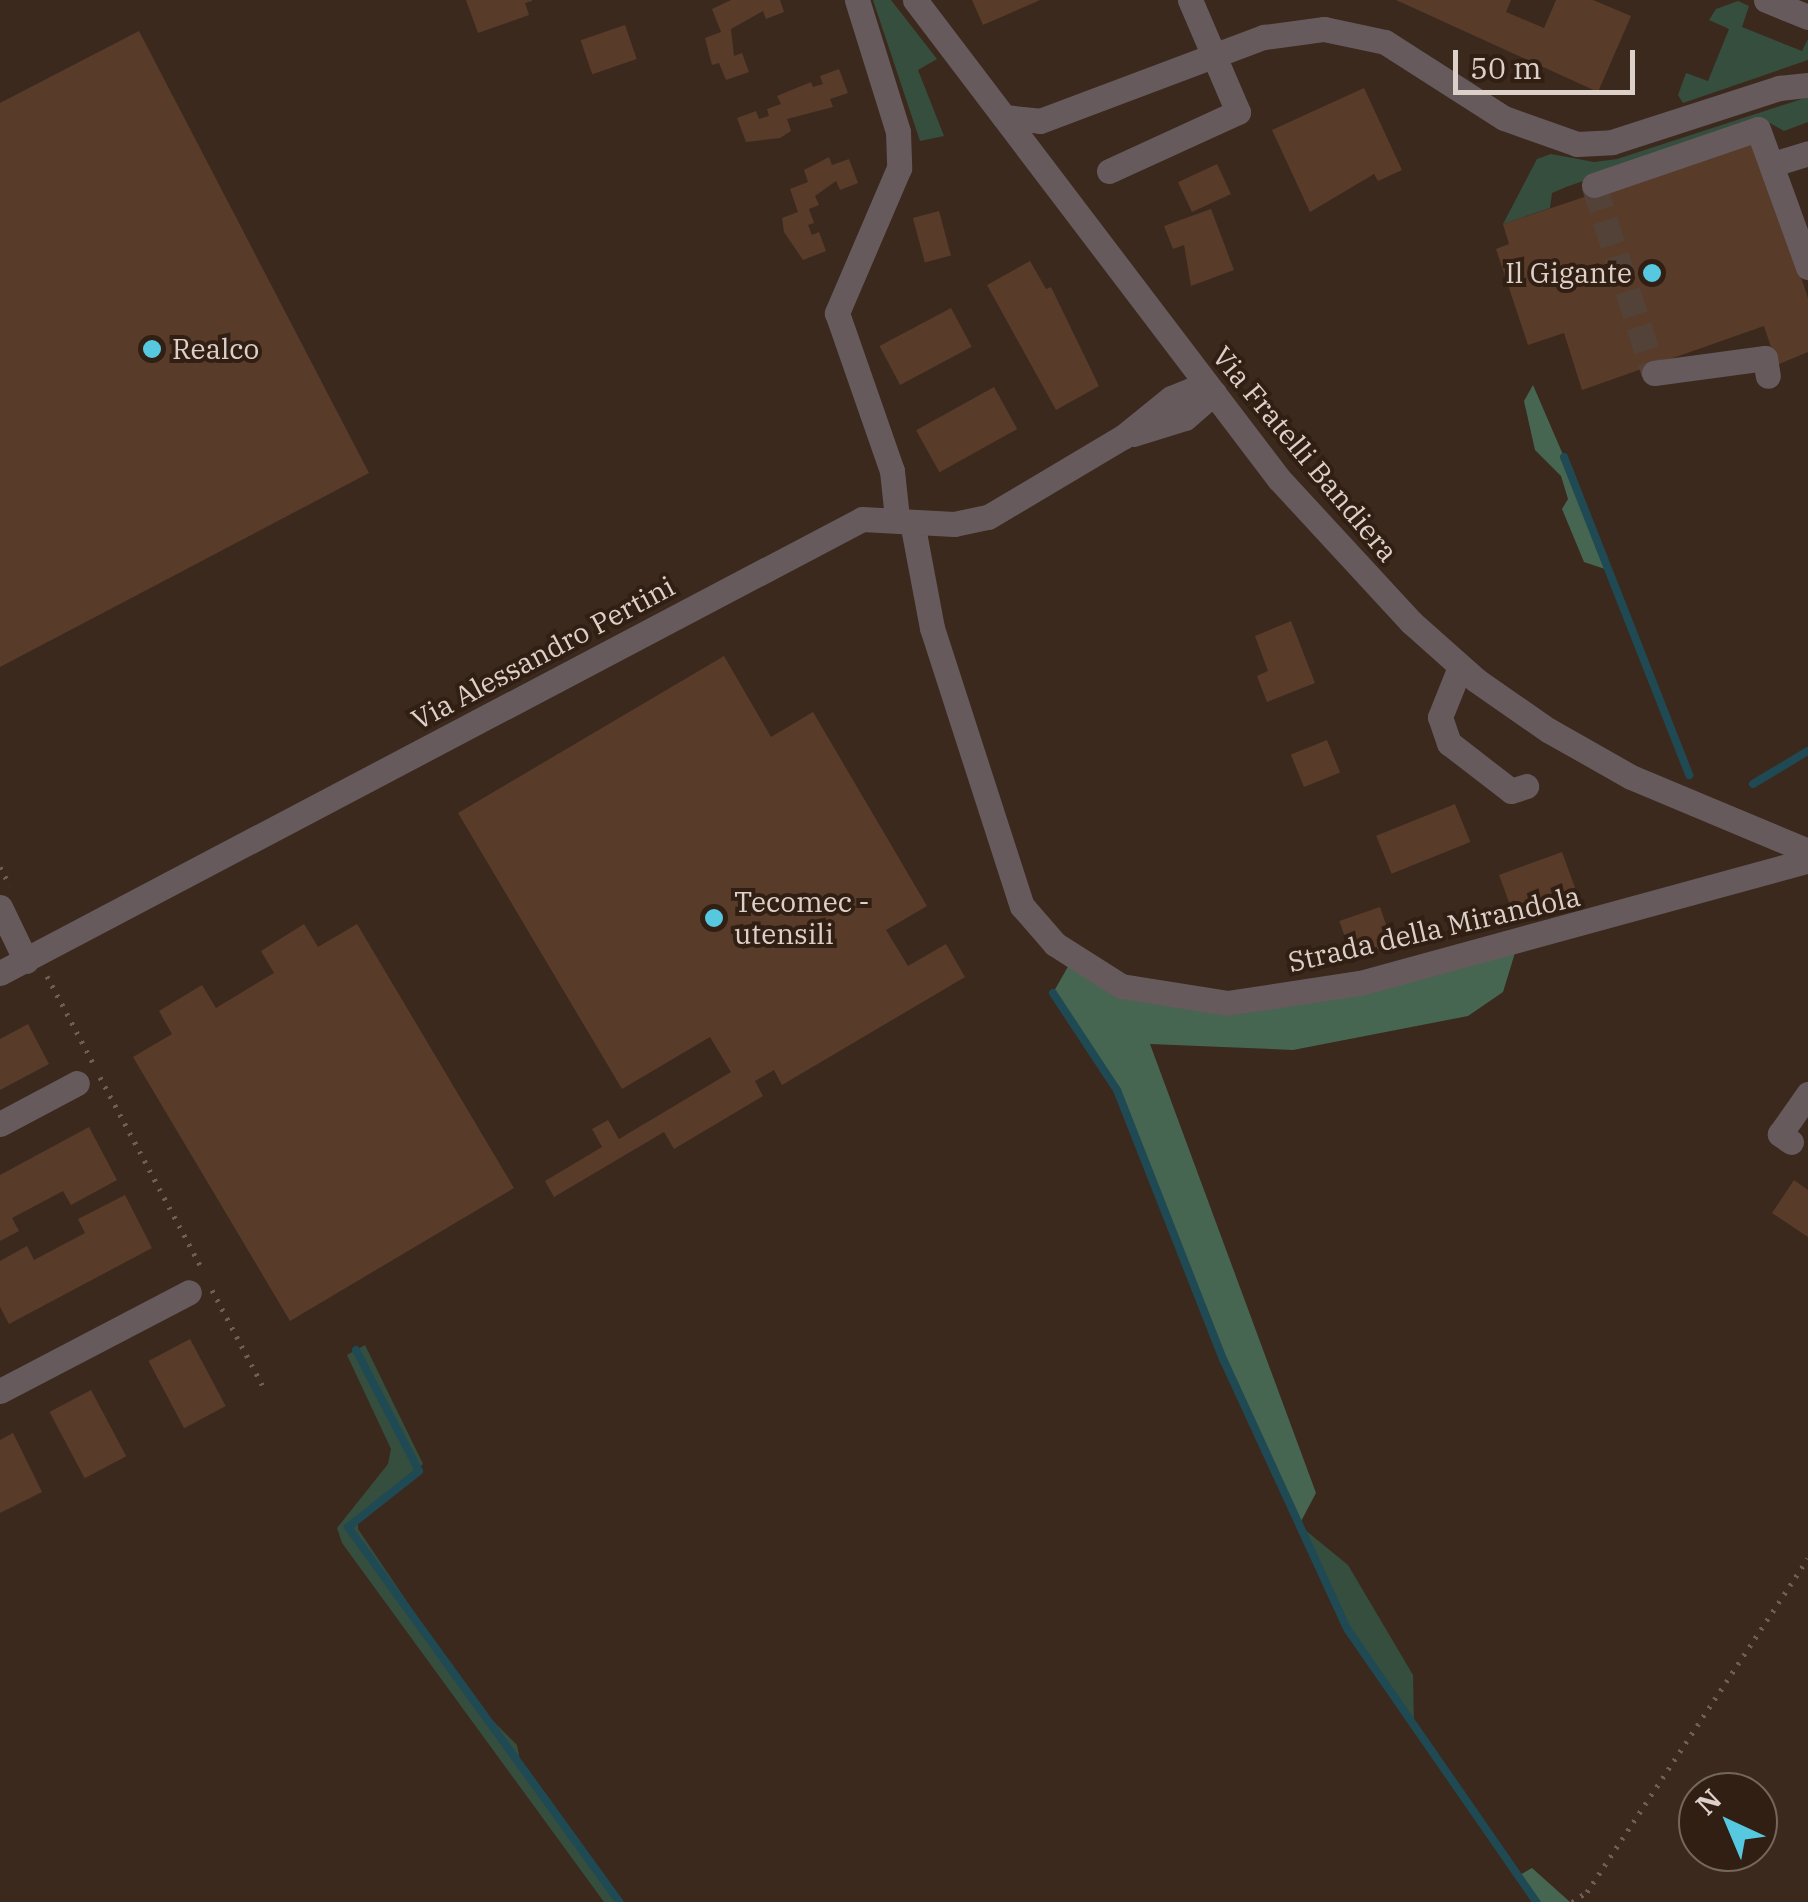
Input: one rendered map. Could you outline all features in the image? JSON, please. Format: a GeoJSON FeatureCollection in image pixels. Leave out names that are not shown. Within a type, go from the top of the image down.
{"type":"FeatureCollection","features":[{"type":"Feature","properties":{"kind":"street","name":"Strada della Mirandola"},"geometry":{"type":"LineString","coordinates":[[857,0],[898,132],[899,168],[836,313],[892,471],[932,628],[1022,906],[1055,944],[1121,986],[1227,1003],[1360,983],[1806,857]]}},
{"type":"Feature","properties":{"kind":"street","name":"Via Fratelli Bandiera"},"geometry":{"type":"LineString","coordinates":[[915,0],[1214,394],[1342,553],[1460,667],[1548,730],[1632,776],[1806,857]]}},
{"type":"Feature","properties":{"kind":"street"},"geometry":{"type":"LineString","coordinates":[[1109,171],[1238,112],[1190,0]]}},
{"type":"Feature","properties":{"kind":"street"},"geometry":{"type":"LineString","coordinates":[[1766,0],[1808,17]]}},
{"type":"Feature","properties":{"kind":"street"},"geometry":{"type":"LineString","coordinates":[[1004,117],[1023,124],[1066,114],[1213,55],[1295,30],[1365,35],[1418,59],[1504,118],[1577,144],[1612,142],[1779,88],[1808,72]]}},
{"type":"Feature","properties":{"kind":"street"},"geometry":{"type":"LineString","coordinates":[[1779,88],[1808,86]]}},
{"type":"Feature","properties":{"kind":"street"},"geometry":{"type":"LineString","coordinates":[[1044,169],[1050,140],[1066,114]]}},
{"type":"Feature","properties":{"kind":"street"},"geometry":{"type":"LineString","coordinates":[[1594,185],[1750,129],[1765,139],[1808,268]]}},
{"type":"Feature","properties":{"kind":"street"},"geometry":{"type":"LineString","coordinates":[[1774,164],[1808,153]]}},
{"type":"Feature","properties":{"kind":"street"},"geometry":{"type":"LineString","coordinates":[[1654,373],[1765,358],[1768,376]]}},
{"type":"Feature","properties":{"kind":"street","name":"Via Alessandro Pertini"},"geometry":{"type":"LineString","coordinates":[[0,974],[862,519],[954,524],[988,517],[1123,437],[1185,418],[1214,394]]}},
{"type":"Feature","properties":{"kind":"street"},"geometry":{"type":"LineString","coordinates":[[1460,667],[1440,717],[1449,743],[1511,791],[1526,786]]}},
{"type":"Feature","properties":{"kind":"street"},"geometry":{"type":"LineString","coordinates":[[0,907],[31,958]]}},
{"type":"Feature","properties":{"kind":"street"},"geometry":{"type":"LineString","coordinates":[[0,1124],[77,1084]]}},
{"type":"Feature","properties":{"kind":"street"},"geometry":{"type":"LineString","coordinates":[[1791,1142],[1780,1134],[1808,1094]]}},
{"type":"Feature","properties":{"kind":"street"},"geometry":{"type":"LineString","coordinates":[[0,1391],[189,1292]]}},
{"type":"Feature","properties":{"kind":"path"},"geometry":{"type":"LineString","coordinates":[[31,958],[265,1390]]}},
{"type":"Feature","properties":{"kind":"path"},"geometry":{"type":"LineString","coordinates":[[1572,1902],[1587,1892],[1808,1558]]}},
{"type":"Feature","properties":{"kind":"green space"},"geometry":{"type":"Polygon","coordinates":[[[873,0],[891,0],[937,59],[918,70],[944,136],[920,141],[873,0]]]}},
{"type":"Feature","properties":{"kind":"green space"},"geometry":{"type":"Polygon","coordinates":[[[1738,1],[1749,6],[1742,27],[1802,51],[1808,39],[1808,60],[1683,103],[1678,95],[1686,73],[1708,81],[1729,29],[1709,20],[1716,9],[1738,1]]]}},
{"type":"Feature","properties":{"kind":"green space"},"geometry":{"type":"Polygon","coordinates":[[[1808,97],[1808,122],[1784,131],[1761,118],[1566,187],[1552,193],[1550,208],[1503,224],[1537,159],[1551,154],[1594,162],[1617,159],[1808,97]]]}},
{"type":"Feature","properties":{"kind":"green space"},"geometry":{"type":"Polygon","coordinates":[[[1533,385],[1605,569],[1584,562],[1562,509],[1568,499],[1561,476],[1535,450],[1524,401],[1533,385]]]}},
{"type":"Feature","properties":{"kind":"green space"},"geometry":{"type":"Polygon","coordinates":[[[1518,943],[1503,992],[1468,1016],[1293,1050],[1150,1044],[1316,1493],[1299,1525],[1224,1361],[1117,1090],[1053,993],[1074,956],[1121,986],[1227,1003],[1518,943]]]}},
{"type":"Feature","properties":{"kind":"green space"},"geometry":{"type":"Polygon","coordinates":[[[365,1345],[423,1464],[358,1519],[358,1529],[476,1704],[517,1745],[521,1766],[615,1902],[604,1902],[342,1543],[337,1528],[388,1464],[391,1449],[347,1355],[365,1345]]]}},
{"type":"Feature","properties":{"kind":"green space"},"geometry":{"type":"Polygon","coordinates":[[[1299,1525],[1348,1565],[1413,1675],[1414,1727],[1348,1630],[1299,1525]]]}},
{"type":"Feature","properties":{"kind":"green space"},"geometry":{"type":"Polygon","coordinates":[[[1532,1868],[1570,1902],[1536,1902],[1518,1876],[1532,1868]]]}},
{"type":"Feature","properties":{"kind":"building"},"geometry":{"type":"Polygon","coordinates":[[[466,0],[532,1],[525,3],[529,15],[478,33],[466,0]]]}},
{"type":"Feature","properties":{"kind":"building"},"geometry":{"type":"Polygon","coordinates":[[[731,0],[780,0],[784,12],[766,19],[763,11],[731,29],[734,56],[742,53],[749,72],[726,80],[719,63],[712,65],[705,38],[721,32],[712,9],[731,0]]]}},
{"type":"Feature","properties":{"kind":"building"},"geometry":{"type":"Polygon","coordinates":[[[972,0],[1040,0],[983,25],[972,0]]]}},
{"type":"Feature","properties":{"kind":"building"},"geometry":{"type":"Polygon","coordinates":[[[1396,0],[1511,0],[1506,12],[1544,28],[1556,0],[1593,0],[1631,16],[1598,92],[1396,0]]]}},
{"type":"Feature","properties":{"kind":"building"},"geometry":{"type":"Polygon","coordinates":[[[625,25],[637,59],[592,74],[581,40],[625,25]]]}},
{"type":"Feature","properties":{"kind":"building","name":"Realco"},"geometry":{"type":"Polygon","coordinates":[[[139,31],[369,473],[0,667],[0,103],[139,31]]]}},
{"type":"Feature","properties":{"kind":"building"},"geometry":{"type":"Polygon","coordinates":[[[839,69],[848,93],[830,99],[833,107],[787,119],[791,131],[780,138],[746,142],[737,118],[756,111],[759,119],[769,116],[767,109],[781,104],[777,96],[811,82],[813,87],[823,84],[820,76],[839,69]]]}},
{"type":"Feature","properties":{"kind":"building"},"geometry":{"type":"Polygon","coordinates":[[[1364,88],[1402,170],[1378,181],[1374,174],[1310,212],[1272,130],[1364,88]]]}},
{"type":"Feature","properties":{"kind":"building","name":"Il Gigante"},"geometry":{"type":"Polygon","coordinates":[[[1752,133],[1808,298],[1808,352],[1777,365],[1764,326],[1582,390],[1564,333],[1528,345],[1496,249],[1509,244],[1503,224],[1717,153],[1752,133]]]}},
{"type":"Feature","properties":{"kind":"building"},"geometry":{"type":"Polygon","coordinates":[[[829,157],[832,165],[849,159],[858,183],[840,190],[836,181],[815,196],[819,205],[809,209],[814,223],[808,225],[812,235],[819,232],[826,251],[803,260],[784,232],[782,218],[798,212],[790,189],[808,182],[804,170],[829,157]]]}},
{"type":"Feature","properties":{"kind":"building"},"geometry":{"type":"Polygon","coordinates":[[[1217,164],[1231,194],[1192,212],[1178,182],[1217,164]]]}},
{"type":"Feature","properties":{"kind":"building"},"geometry":{"type":"Polygon","coordinates":[[[1211,209],[1234,270],[1191,286],[1184,245],[1173,249],[1164,226],[1211,209]]]}},
{"type":"Feature","properties":{"kind":"building"},"geometry":{"type":"Polygon","coordinates":[[[939,211],[951,255],[925,262],[913,218],[939,211]]]}},
{"type":"Feature","properties":{"kind":"building"},"geometry":{"type":"Polygon","coordinates":[[[1030,261],[1046,289],[1051,287],[1099,386],[1056,410],[987,285],[1030,261]]]}},
{"type":"Feature","properties":{"kind":"building"},"geometry":{"type":"Polygon","coordinates":[[[951,308],[972,347],[900,385],[879,346],[951,308]]]}},
{"type":"Feature","properties":{"kind":"building"},"geometry":{"type":"Polygon","coordinates":[[[994,387],[1017,429],[939,472],[916,430],[994,387]]]}},
{"type":"Feature","properties":{"kind":"building"},"geometry":{"type":"Polygon","coordinates":[[[1291,621],[1315,683],[1267,702],[1257,676],[1268,671],[1255,636],[1291,621]]]}},
{"type":"Feature","properties":{"kind":"building","name":"Tecomec - utensili"},"geometry":{"type":"Polygon","coordinates":[[[724,656],[771,737],[813,712],[927,906],[886,930],[908,966],[946,944],[965,977],[782,1085],[774,1070],[755,1081],[763,1096],[674,1149],[664,1132],[554,1197],[545,1181],[602,1147],[592,1129],[608,1120],[619,1139],[731,1072],[710,1037],[622,1089],[458,813],[724,656]]]}},
{"type":"Feature","properties":{"kind":"building"},"geometry":{"type":"Polygon","coordinates":[[[1327,740],[1340,772],[1304,787],[1291,755],[1327,740]]]}},
{"type":"Feature","properties":{"kind":"building"},"geometry":{"type":"Polygon","coordinates":[[[1455,804],[1470,842],[1392,874],[1376,836],[1455,804]]]}},
{"type":"Feature","properties":{"kind":"building"},"geometry":{"type":"Polygon","coordinates":[[[1562,852],[1575,888],[1512,911],[1499,875],[1562,852]]]}},
{"type":"Feature","properties":{"kind":"building"},"geometry":{"type":"Polygon","coordinates":[[[1380,907],[1393,944],[1352,958],[1339,921],[1380,907]]]}},
{"type":"Feature","properties":{"kind":"building"},"geometry":{"type":"Polygon","coordinates":[[[304,924],[318,947],[357,924],[514,1188],[290,1321],[133,1057],[172,1034],[159,1011],[202,985],[216,1008],[274,973],[261,951],[304,924]]]}},
{"type":"Feature","properties":{"kind":"building"},"geometry":{"type":"Polygon","coordinates":[[[28,1024],[49,1064],[0,1090],[0,1039],[28,1024]]]}},
{"type":"Feature","properties":{"kind":"building"},"geometry":{"type":"Polygon","coordinates":[[[89,1127],[117,1180],[71,1205],[63,1191],[12,1218],[19,1231],[0,1241],[0,1175],[89,1127]]]}},
{"type":"Feature","properties":{"kind":"building"},"geometry":{"type":"Polygon","coordinates":[[[1794,1180],[1808,1190],[1808,1237],[1772,1213],[1794,1180]]]}},
{"type":"Feature","properties":{"kind":"building"},"geometry":{"type":"Polygon","coordinates":[[[125,1195],[152,1248],[9,1324],[0,1307],[0,1261],[27,1246],[34,1260],[85,1233],[78,1219],[125,1195]]]}},
{"type":"Feature","properties":{"kind":"building"},"geometry":{"type":"Polygon","coordinates":[[[190,1339],[226,1406],[184,1428],[149,1361],[190,1339]]]}},
{"type":"Feature","properties":{"kind":"building"},"geometry":{"type":"Polygon","coordinates":[[[91,1390],[126,1456],[85,1478],[50,1412],[91,1390]]]}},
{"type":"Feature","properties":{"kind":"building"},"geometry":{"type":"Polygon","coordinates":[[[13,1433],[42,1492],[0,1513],[0,1440],[13,1433]]]}},
{"type":"Feature","properties":{"kind":"waterway"},"geometry":{"type":"LineString","coordinates":[[1564,457],[1689,775]]}},
{"type":"Feature","properties":{"kind":"waterway"},"geometry":{"type":"LineString","coordinates":[[1753,784],[1808,751]]}},
{"type":"Feature","properties":{"kind":"waterway"},"geometry":{"type":"LineString","coordinates":[[1053,993],[1117,1090],[1224,1361],[1348,1630],[1536,1902]]}},
{"type":"Feature","properties":{"kind":"waterway"},"geometry":{"type":"LineString","coordinates":[[356,1350],[419,1471],[348,1527],[619,1902]]}},
{"type":"Feature","properties":{"kind":"tunnel"},"geometry":{"type":"LineString","coordinates":[[1594,185],[1654,373]]}},
{"type":"Feature","properties":{"kind":"place","name":"Il Gigante"},"geometry":{"type":"Point","coordinates":[1652,273]}},
{"type":"Feature","properties":{"kind":"place","name":"Realco"},"geometry":{"type":"Point","coordinates":[152,349]}},
{"type":"Feature","properties":{"kind":"place","name":"Tecomec - utensili"},"geometry":{"type":"Point","coordinates":[714,918]}}]}
